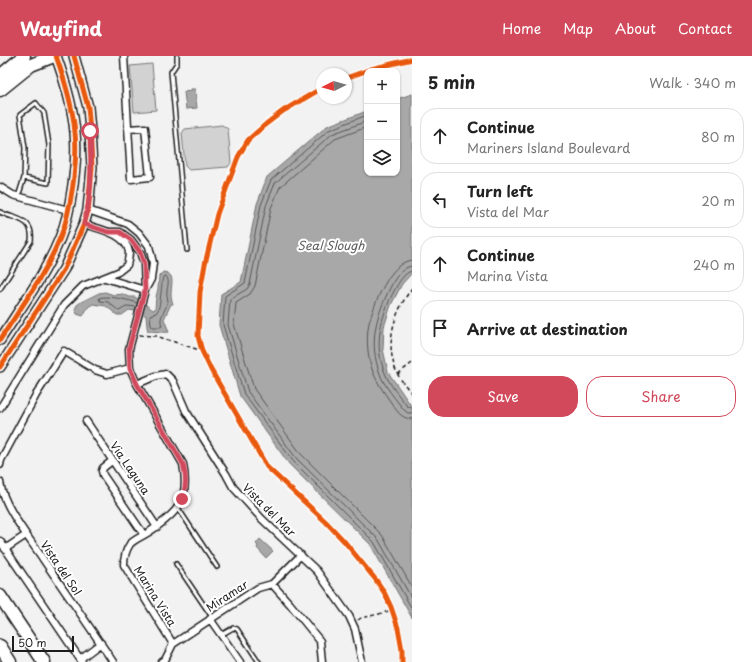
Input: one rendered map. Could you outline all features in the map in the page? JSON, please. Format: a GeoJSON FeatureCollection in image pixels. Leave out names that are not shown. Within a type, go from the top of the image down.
{"type":"FeatureCollection","features":[{"type":"Feature","properties":{"kind":"highway"},"geometry":{"type":"LineString","coordinates":[[0,76],[24,56]]}},
{"type":"Feature","properties":{"kind":"highway"},"geometry":{"type":"LineString","coordinates":[[0,90],[30,65],[55,56]]}},
{"type":"Feature","properties":{"kind":"highway"},"geometry":{"type":"LineString","coordinates":[[0,596],[44,662]]}},
{"type":"Feature","properties":{"kind":"highway"},"geometry":{"type":"LineString","coordinates":[[0,646],[10,662]]}},
{"type":"Feature","properties":{"kind":"main road"},"geometry":{"type":"LineString","coordinates":[[0,340],[42,274],[60,238],[68,210],[74,173],[76,134],[69,96],[55,56]]}},
{"type":"Feature","properties":{"kind":"main road"},"geometry":{"type":"LineString","coordinates":[[0,367],[64,269],[84,224],[88,210],[92,167],[88,107],[74,56]]}},
{"type":"Feature","properties":{"kind":"street"},"geometry":{"type":"LineString","coordinates":[[124,56],[128,129],[131,179],[150,177],[145,128],[128,129]]}},
{"type":"Feature","properties":{"kind":"street"},"geometry":{"type":"LineString","coordinates":[[0,187],[12,195],[68,210]]}},
{"type":"Feature","properties":{"kind":"street","name":"Marina Vista"},"geometry":{"type":"LineString","coordinates":[[88,210],[128,224],[139,233],[149,246],[153,263],[151,279],[145,290],[129,348],[130,368],[137,384],[183,464],[186,477],[185,490],[178,508],[157,527],[130,544],[124,557],[124,564],[173,644]]}},
{"type":"Feature","properties":{"kind":"street"},"geometry":{"type":"LineString","coordinates":[[0,408],[64,305],[83,286],[118,272],[127,265],[129,251],[123,240],[108,232],[84,224]]}},
{"type":"Feature","properties":{"kind":"street","name":"Marina Vista"},"geometry":{"type":"LineString","coordinates":[[108,232],[120,232],[131,240],[140,252],[144,264],[145,290]]}},
{"type":"Feature","properties":{"kind":"street"},"geometry":{"type":"LineString","coordinates":[[105,278],[145,290]]}},
{"type":"Feature","properties":{"kind":"street"},"geometry":{"type":"LineString","coordinates":[[0,465],[1,460],[36,395],[64,351],[95,370],[107,374],[130,368]]}},
{"type":"Feature","properties":{"kind":"street","name":"Vista del Mar"},"geometry":{"type":"LineString","coordinates":[[137,384],[156,376],[166,374],[173,380],[186,411],[233,487],[262,519],[317,572],[353,623],[362,662]]}},
{"type":"Feature","properties":{"kind":"street","name":"Via Laguna"},"geometry":{"type":"LineString","coordinates":[[86,421],[157,527]]}},
{"type":"Feature","properties":{"kind":"street"},"geometry":{"type":"LineString","coordinates":[[113,460],[103,468],[103,475],[144,535]]}},
{"type":"Feature","properties":{"kind":"street","name":"Vista del Sol"},"geometry":{"type":"LineString","coordinates":[[0,482],[1,491],[26,535],[113,662]]}},
{"type":"Feature","properties":{"kind":"street","name":"Vista del Sol"},"geometry":{"type":"LineString","coordinates":[[5,549],[26,535]]}},
{"type":"Feature","properties":{"kind":"street"},"geometry":{"type":"LineString","coordinates":[[0,542],[81,660],[101,644]]}},
{"type":"Feature","properties":{"kind":"street"},"geometry":{"type":"LineString","coordinates":[[300,555],[272,584],[320,641],[322,662]]}},
{"type":"Feature","properties":{"kind":"street","name":"Miramar"},"geometry":{"type":"LineString","coordinates":[[162,662],[165,660],[173,644],[258,588],[272,584]]}},
{"type":"Feature","properties":{"kind":"street"},"geometry":{"type":"LineString","coordinates":[[211,618],[240,662]]}},
{"type":"Feature","properties":{"kind":"lane"},"geometry":{"type":"LineString","coordinates":[[177,56],[177,63],[171,72],[187,250]]}},
{"type":"Feature","properties":{"kind":"lane"},"geometry":{"type":"LineString","coordinates":[[18,197],[24,178],[25,148],[20,115],[36,103],[44,114],[47,129],[49,145],[48,183],[24,178]]}},
{"type":"Feature","properties":{"kind":"lane"},"geometry":{"type":"LineString","coordinates":[[0,212],[22,220],[28,224],[32,233],[31,241],[0,289]]}},
{"type":"Feature","properties":{"kind":"lane"},"geometry":{"type":"LineString","coordinates":[[178,508],[217,567]]}},
{"type":"Feature","properties":{"kind":"lane"},"geometry":{"type":"LineString","coordinates":[[176,564],[211,618]]}},
{"type":"Feature","properties":{"kind":"lane"},"geometry":{"type":"LineString","coordinates":[[221,635],[233,628],[237,629],[259,662]]}},
{"type":"Feature","properties":{"kind":"path"},"geometry":{"type":"LineString","coordinates":[[412,288],[403,300],[394,322],[392,332],[393,359],[398,374],[412,394]]}},
{"type":"Feature","properties":{"kind":"path"},"geometry":{"type":"LineString","coordinates":[[137,335],[156,336],[202,351]]}},
{"type":"Feature","properties":{"kind":"path"},"geometry":{"type":"LineString","coordinates":[[200,344],[205,358]]}},
{"type":"Feature","properties":{"kind":"path"},"geometry":{"type":"LineString","coordinates":[[398,374],[412,363]]}},
{"type":"Feature","properties":{"kind":"path"},"geometry":{"type":"LineString","coordinates":[[389,602],[394,616]]}},
{"type":"Feature","properties":{"kind":"path"},"geometry":{"type":"LineString","coordinates":[[353,623],[361,618],[392,610]]}},
{"type":"Feature","properties":{"kind":"shaded area"},"geometry":{"type":"Polygon","coordinates":[[[152,64],[156,110],[134,112],[130,66],[152,64]]]}},
{"type":"Feature","properties":{"kind":"shaded area"},"geometry":{"type":"Polygon","coordinates":[[[222,125],[228,129],[231,163],[228,167],[189,170],[185,166],[182,133],[185,129],[222,125]]]}},
{"type":"Feature","properties":{"kind":"water"},"geometry":{"type":"Polygon","coordinates":[[[191,89],[195,89],[197,108],[186,109],[184,92],[191,91],[191,89]]]}},
{"type":"Feature","properties":{"kind":"water","name":"Seal Slough"},"geometry":{"type":"Polygon","coordinates":[[[412,94],[412,273],[402,284],[391,305],[384,327],[383,349],[388,372],[412,407],[412,618],[370,544],[289,464],[240,396],[219,325],[221,294],[241,282],[257,204],[267,177],[327,126],[364,112],[364,176],[400,176],[400,98],[412,94]]]}},
{"type":"Feature","properties":{"kind":"water"},"geometry":{"type":"Polygon","coordinates":[[[163,272],[170,275],[172,280],[171,295],[173,304],[171,304],[164,319],[169,332],[148,331],[146,316],[141,312],[129,310],[122,315],[117,315],[106,306],[93,304],[88,307],[83,316],[77,314],[75,309],[77,305],[99,293],[105,292],[114,295],[123,294],[129,297],[135,297],[153,310],[155,309],[159,276],[163,272]]]}},
{"type":"Feature","properties":{"kind":"water"},"geometry":{"type":"Polygon","coordinates":[[[260,539],[273,551],[266,558],[257,548],[258,546],[256,544],[260,539]]]}},
{"type":"Feature","properties":{"kind":"cycle path"},"geometry":{"type":"LineString","coordinates":[[0,340],[54,252],[64,227],[73,186],[76,144],[75,133],[68,94],[56,56]]}},
{"type":"Feature","properties":{"kind":"cycle path"},"geometry":{"type":"LineString","coordinates":[[0,367],[64,269],[84,224],[88,210],[92,167],[88,107],[74,56]]}},
{"type":"Feature","properties":{"kind":"cycle path"},"geometry":{"type":"LineString","coordinates":[[352,76],[371,69],[412,59]]}},
{"type":"Feature","properties":{"kind":"cycle path"},"geometry":{"type":"LineString","coordinates":[[316,92],[283,111],[266,124],[248,140],[238,157],[217,214],[205,264],[200,292],[198,336],[202,351],[211,370],[267,467],[326,522],[344,541],[384,592],[398,628],[402,650],[402,662]]}},
{"type":"Feature","properties":{"kind":"route"},"geometry":{"type":"LineString","coordinates":[[90,131],[92,167],[88,210],[84,224],[108,232],[120,232],[131,240],[140,252],[144,264],[145,290],[129,348],[130,368],[137,384],[183,464],[186,477],[185,490],[182,499]]}}]}
